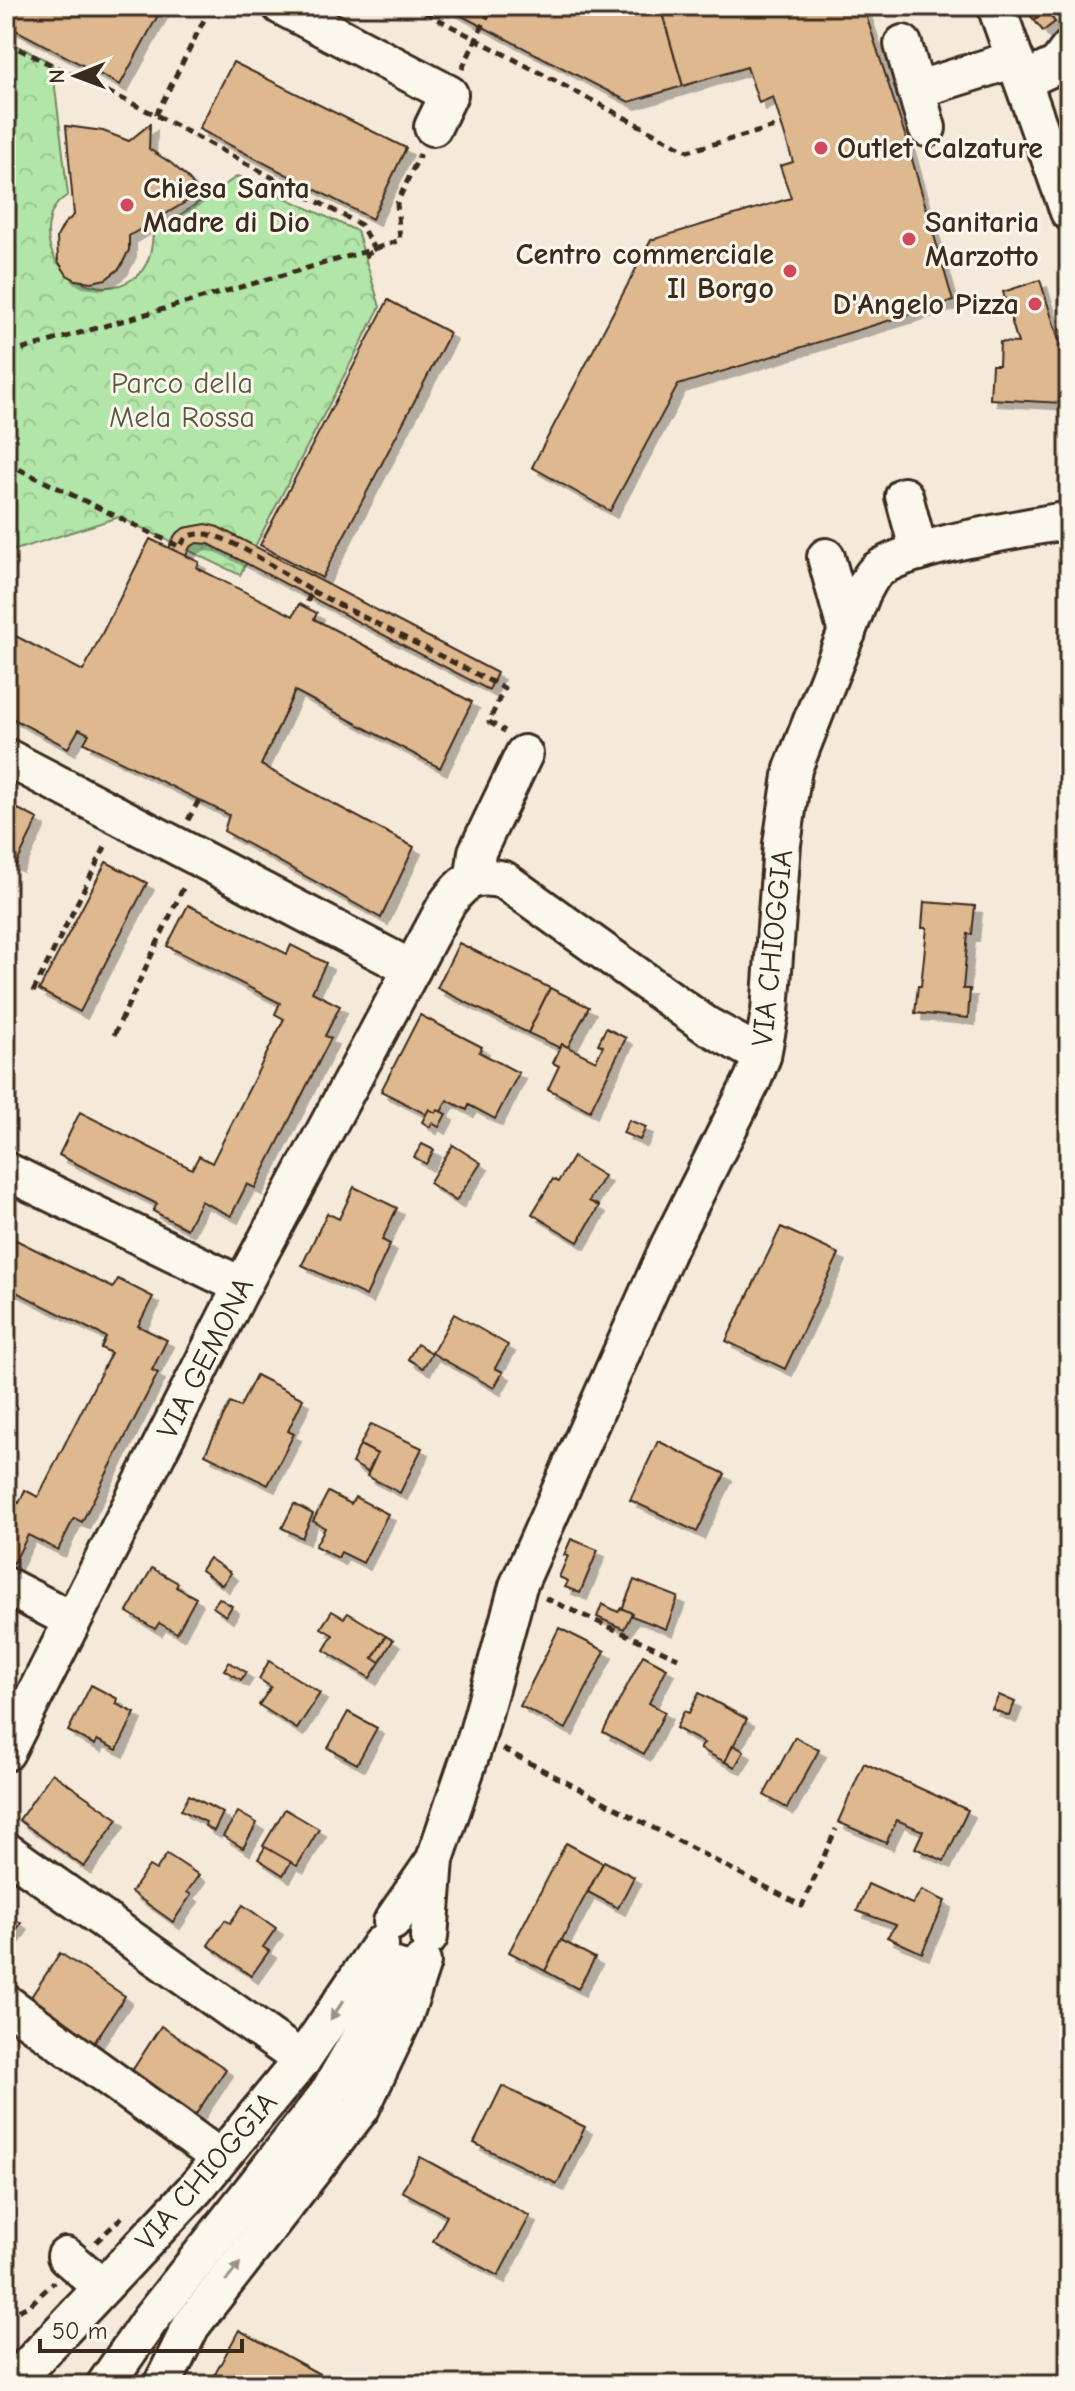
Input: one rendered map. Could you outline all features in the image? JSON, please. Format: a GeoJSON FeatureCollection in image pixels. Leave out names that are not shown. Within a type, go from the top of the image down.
{"type":"FeatureCollection","features":[{"type":"Feature","properties":{"kind":"street"},"geometry":{"type":"LineString","coordinates":[[281,6],[449,94],[433,127]]}},
{"type":"Feature","properties":{"kind":"street"},"geometry":{"type":"LineString","coordinates":[[996,6],[1069,212]]}},
{"type":"Feature","properties":{"kind":"street"},"geometry":{"type":"LineString","coordinates":[[903,44],[927,128]]}},
{"type":"Feature","properties":{"kind":"street"},"geometry":{"type":"LineString","coordinates":[[916,90],[1057,65],[1069,49]]}},
{"type":"Feature","properties":{"kind":"street"},"geometry":{"type":"LineString","coordinates":[[904,496],[919,552]]}},
{"type":"Feature","properties":{"kind":"street","name":"VIA CHIOGGIA"},"geometry":{"type":"LineString","coordinates":[[105,2385],[149,2321],[327,2095],[378,2007],[404,1947],[477,1736],[518,1586],[669,1246],[762,1056],[770,1012],[782,844],[793,769],[862,593],[873,573],[919,552],[1001,532],[1069,520]]}},
{"type":"Feature","properties":{"kind":"street"},"geometry":{"type":"LineString","coordinates":[[826,557],[847,633]]}},
{"type":"Feature","properties":{"kind":"street"},"geometry":{"type":"LineString","coordinates":[[524,754],[477,852],[474,877],[504,880],[706,1025],[762,1056]]}},
{"type":"Feature","properties":{"kind":"street"},"geometry":{"type":"LineString","coordinates":[[6,757],[412,969]]}},
{"type":"Feature","properties":{"kind":"street","name":"VIA GEMONA"},"geometry":{"type":"LineString","coordinates":[[6,1752],[242,1286],[446,905],[459,886],[474,877]]}},
{"type":"Feature","properties":{"kind":"street"},"geometry":{"type":"LineString","coordinates":[[6,1171],[242,1286]]}},
{"type":"Feature","properties":{"kind":"street"},"geometry":{"type":"LineString","coordinates":[[6,1586],[72,1620]]}},
{"type":"Feature","properties":{"kind":"street"},"geometry":{"type":"LineString","coordinates":[[6,1851],[302,2060]]}},
{"type":"Feature","properties":{"kind":"street","name":"VIA CHIOGGIA"},"geometry":{"type":"LineString","coordinates":[[16,2377],[195,2189],[302,2060],[404,1947]]}},
{"type":"Feature","properties":{"kind":"street","name":"VIA CHIOGGIA"},"geometry":{"type":"LineString","coordinates":[[162,2385],[191,2326],[361,2108],[403,2019],[404,1947]]}},
{"type":"Feature","properties":{"kind":"street"},"geometry":{"type":"LineString","coordinates":[[6,2003],[220,2158]]}},
{"type":"Feature","properties":{"kind":"street"},"geometry":{"type":"LineString","coordinates":[[70,2260],[102,2287]]}},
{"type":"Feature","properties":{"kind":"path"},"geometry":{"type":"LineString","coordinates":[[156,115],[211,6]]}},
{"type":"Feature","properties":{"kind":"path"},"geometry":{"type":"LineString","coordinates":[[413,6],[688,151],[782,125]]}},
{"type":"Feature","properties":{"kind":"path"},"geometry":{"type":"LineString","coordinates":[[477,40],[492,6]]}},
{"type":"Feature","properties":{"kind":"path"},"geometry":{"type":"LineString","coordinates":[[6,43],[156,115],[361,225],[374,249]]}},
{"type":"Feature","properties":{"kind":"path"},"geometry":{"type":"LineString","coordinates":[[6,354],[400,240],[397,203],[433,127]]}},
{"type":"Feature","properties":{"kind":"path"},"geometry":{"type":"LineString","coordinates":[[365,257],[374,249]]}},
{"type":"Feature","properties":{"kind":"path"},"geometry":{"type":"LineString","coordinates":[[6,463],[180,547],[186,537],[215,536],[250,553],[312,591],[504,688],[489,722],[507,733],[524,754]]}},
{"type":"Feature","properties":{"kind":"path"},"geometry":{"type":"LineString","coordinates":[[305,607],[312,591]]}},
{"type":"Feature","properties":{"kind":"path"},"geometry":{"type":"LineString","coordinates":[[33,992],[120,817]]}},
{"type":"Feature","properties":{"kind":"path"},"geometry":{"type":"LineString","coordinates":[[114,1035],[198,857]]}},
{"type":"Feature","properties":{"kind":"path"},"geometry":{"type":"LineString","coordinates":[[518,1586],[678,1658]]}},
{"type":"Feature","properties":{"kind":"path"},"geometry":{"type":"LineString","coordinates":[[477,1736],[802,1906],[836,1829]]}},
{"type":"Feature","properties":{"kind":"path"},"geometry":{"type":"LineString","coordinates":[[6,2317],[30,2305],[70,2260],[131,2207]]}},
{"type":"Feature","properties":{"kind":"green space","name":"Parco della Mela Rossa"},"geometry":{"type":"Polygon","coordinates":[[[6,40],[52,63],[68,195],[53,210],[48,232],[56,260],[78,280],[106,287],[134,278],[146,264],[153,233],[238,176],[357,231],[380,307],[240,575],[119,517],[6,553],[6,40]]]}},
{"type":"Feature","properties":{"kind":"building"},"geometry":{"type":"Polygon","coordinates":[[[6,6],[163,6],[120,85],[6,25],[6,6]]]}},
{"type":"Feature","properties":{"kind":"building"},"geometry":{"type":"Polygon","coordinates":[[[444,6],[460,6],[457,13],[444,6]]]}},
{"type":"Feature","properties":{"kind":"building"},"geometry":{"type":"Polygon","coordinates":[[[460,6],[660,6],[683,86],[629,102],[456,13],[460,6]]]}},
{"type":"Feature","properties":{"kind":"building","name":"Centro commerciale Il Borgo"},"geometry":{"type":"Polygon","coordinates":[[[660,6],[863,6],[905,135],[953,301],[678,385],[610,511],[532,467],[651,240],[791,198],[780,166],[793,162],[773,97],[759,103],[747,67],[683,86],[660,6]]]}},
{"type":"Feature","properties":{"kind":"building"},"geometry":{"type":"Polygon","coordinates":[[[1023,6],[1052,6],[1034,20],[1023,6]]]}},
{"type":"Feature","properties":{"kind":"building"},"geometry":{"type":"Polygon","coordinates":[[[1046,11],[1055,22],[1043,31],[1034,20],[1046,11]]]}},
{"type":"Feature","properties":{"kind":"building"},"geometry":{"type":"Polygon","coordinates":[[[233,62],[406,148],[372,219],[199,129],[233,62]]]}},
{"type":"Feature","properties":{"kind":"building","name":"Chiesa Santa Madre di Dio"},"geometry":{"type":"Polygon","coordinates":[[[150,124],[149,149],[187,177],[199,194],[129,236],[129,250],[120,268],[106,279],[92,282],[76,280],[67,275],[58,261],[57,237],[64,224],[74,215],[66,126],[103,131],[129,141],[150,124]]]}},
{"type":"Feature","properties":{"kind":"building"},"geometry":{"type":"Polygon","coordinates":[[[1040,280],[1068,369],[1063,370],[1062,403],[990,399],[992,365],[999,365],[1000,342],[1018,343],[1003,292],[1040,280]]]}},
{"type":"Feature","properties":{"kind":"building"},"geometry":{"type":"Polygon","coordinates":[[[388,300],[450,333],[322,578],[260,545],[388,300]]]}},
{"type":"Feature","properties":{"kind":"building"},"geometry":{"type":"Polygon","coordinates":[[[206,524],[218,527],[497,673],[489,690],[209,544],[197,543],[190,547],[186,556],[169,548],[175,535],[184,528],[206,524]]]}},
{"type":"Feature","properties":{"kind":"building"},"geometry":{"type":"Polygon","coordinates":[[[150,539],[199,562],[197,568],[293,616],[299,604],[317,613],[314,619],[472,702],[440,768],[295,691],[261,765],[414,847],[381,918],[224,831],[229,815],[84,743],[89,734],[79,729],[68,748],[6,715],[6,631],[83,671],[150,539]]]}},
{"type":"Feature","properties":{"kind":"building"},"geometry":{"type":"Polygon","coordinates":[[[6,803],[38,819],[16,865],[6,860],[6,803]]]}},
{"type":"Feature","properties":{"kind":"building"},"geometry":{"type":"Polygon","coordinates":[[[106,862],[147,883],[80,1012],[39,990],[106,862]]]}},
{"type":"Feature","properties":{"kind":"building"},"geometry":{"type":"Polygon","coordinates":[[[924,902],[975,906],[972,934],[968,934],[963,989],[970,989],[968,1018],[915,1013],[927,928],[922,928],[924,902]]]}},
{"type":"Feature","properties":{"kind":"building"},"geometry":{"type":"Polygon","coordinates":[[[188,905],[287,954],[291,945],[326,963],[312,992],[340,1006],[325,1036],[331,1038],[255,1188],[247,1184],[231,1216],[201,1201],[187,1229],[153,1211],[157,1204],[59,1155],[80,1112],[192,1169],[199,1156],[212,1163],[284,1019],[275,1014],[280,1003],[167,946],[188,905]]]}},
{"type":"Feature","properties":{"kind":"building"},"geometry":{"type":"Polygon","coordinates":[[[459,943],[550,988],[528,1033],[437,988],[459,943]]]}},
{"type":"Feature","properties":{"kind":"building"},"geometry":{"type":"Polygon","coordinates":[[[550,988],[589,1007],[568,1047],[562,1044],[560,1048],[528,1033],[550,988]]]}},
{"type":"Feature","properties":{"kind":"building"},"geometry":{"type":"Polygon","coordinates":[[[420,1015],[482,1047],[479,1052],[519,1073],[495,1119],[469,1105],[467,1110],[447,1100],[437,1120],[381,1091],[420,1015]]]}},
{"type":"Feature","properties":{"kind":"building"},"geometry":{"type":"Polygon","coordinates":[[[606,1028],[626,1038],[590,1111],[548,1089],[559,1066],[553,1063],[562,1044],[596,1061],[603,1046],[598,1044],[606,1028]]]}},
{"type":"Feature","properties":{"kind":"building"},"geometry":{"type":"Polygon","coordinates":[[[429,1109],[446,1114],[439,1127],[432,1123],[430,1127],[422,1122],[429,1109]]]}},
{"type":"Feature","properties":{"kind":"building"},"geometry":{"type":"Polygon","coordinates":[[[629,1120],[646,1127],[640,1140],[623,1133],[629,1120]]]}},
{"type":"Feature","properties":{"kind":"building"},"geometry":{"type":"Polygon","coordinates":[[[422,1144],[434,1150],[426,1164],[414,1157],[422,1144]]]}},
{"type":"Feature","properties":{"kind":"building"},"geometry":{"type":"Polygon","coordinates":[[[453,1145],[481,1163],[456,1201],[429,1183],[453,1145]]]}},
{"type":"Feature","properties":{"kind":"building"},"geometry":{"type":"Polygon","coordinates":[[[573,1157],[604,1176],[589,1201],[599,1206],[578,1242],[532,1214],[553,1179],[558,1182],[573,1157]]]}},
{"type":"Feature","properties":{"kind":"building"},"geometry":{"type":"Polygon","coordinates":[[[354,1187],[397,1208],[382,1240],[390,1244],[366,1296],[302,1265],[327,1213],[339,1219],[354,1187]]]}},
{"type":"Feature","properties":{"kind":"building"},"geometry":{"type":"Polygon","coordinates":[[[781,1227],[839,1254],[785,1369],[726,1341],[781,1227]]]}},
{"type":"Feature","properties":{"kind":"building"},"geometry":{"type":"Polygon","coordinates":[[[14,1239],[113,1288],[118,1279],[153,1297],[138,1326],[167,1340],[152,1370],[158,1373],[82,1522],[74,1518],[58,1550],[28,1535],[14,1563],[6,1559],[6,1496],[19,1503],[25,1490],[38,1497],[111,1353],[101,1348],[106,1337],[6,1287],[6,1254],[14,1239]]]}},
{"type":"Feature","properties":{"kind":"building"},"geometry":{"type":"Polygon","coordinates":[[[454,1314],[508,1345],[495,1368],[503,1372],[494,1388],[432,1353],[454,1314]]]}},
{"type":"Feature","properties":{"kind":"building"},"geometry":{"type":"Polygon","coordinates":[[[417,1344],[432,1353],[423,1368],[408,1359],[417,1344]]]}},
{"type":"Feature","properties":{"kind":"building"},"geometry":{"type":"Polygon","coordinates":[[[256,1375],[303,1399],[288,1431],[294,1434],[268,1485],[205,1454],[230,1403],[240,1407],[256,1375]]]}},
{"type":"Feature","properties":{"kind":"building"},"geometry":{"type":"Polygon","coordinates":[[[371,1424],[422,1448],[400,1493],[367,1476],[377,1454],[360,1445],[371,1424]]]}},
{"type":"Feature","properties":{"kind":"building"},"geometry":{"type":"Polygon","coordinates":[[[658,1441],[725,1474],[697,1532],[630,1500],[658,1441]]]}},
{"type":"Feature","properties":{"kind":"building"},"geometry":{"type":"Polygon","coordinates":[[[360,1445],[377,1454],[368,1472],[352,1463],[360,1445]]]}},
{"type":"Feature","properties":{"kind":"building"},"geometry":{"type":"Polygon","coordinates":[[[328,1492],[351,1504],[355,1497],[388,1514],[363,1563],[341,1552],[338,1558],[315,1546],[325,1528],[313,1521],[328,1492]]]}},
{"type":"Feature","properties":{"kind":"building"},"geometry":{"type":"Polygon","coordinates":[[[294,1504],[313,1514],[302,1538],[282,1528],[294,1504]]]}},
{"type":"Feature","properties":{"kind":"building"},"geometry":{"type":"Polygon","coordinates":[[[571,1539],[598,1550],[580,1593],[565,1587],[568,1581],[559,1577],[571,1539]]]}},
{"type":"Feature","properties":{"kind":"building"},"geometry":{"type":"Polygon","coordinates":[[[209,1558],[231,1573],[222,1585],[201,1570],[209,1558]]]}},
{"type":"Feature","properties":{"kind":"building"},"geometry":{"type":"Polygon","coordinates":[[[152,1568],[196,1598],[177,1633],[159,1623],[155,1629],[127,1612],[152,1568]]]}},
{"type":"Feature","properties":{"kind":"building"},"geometry":{"type":"Polygon","coordinates":[[[634,1580],[678,1597],[666,1629],[621,1612],[634,1580]]]}},
{"type":"Feature","properties":{"kind":"building"},"geometry":{"type":"Polygon","coordinates":[[[219,1598],[232,1606],[226,1616],[213,1607],[219,1598]]]}},
{"type":"Feature","properties":{"kind":"building"},"geometry":{"type":"Polygon","coordinates":[[[602,1604],[618,1612],[621,1608],[632,1613],[624,1629],[597,1617],[602,1604]]]}},
{"type":"Feature","properties":{"kind":"building"},"geometry":{"type":"Polygon","coordinates":[[[332,1611],[344,1618],[348,1613],[386,1636],[373,1658],[380,1662],[370,1678],[324,1650],[333,1635],[321,1628],[332,1611]]]}},
{"type":"Feature","properties":{"kind":"building"},"geometry":{"type":"Polygon","coordinates":[[[559,1628],[605,1651],[566,1729],[520,1706],[559,1628]]]}},
{"type":"Feature","properties":{"kind":"building"},"geometry":{"type":"Polygon","coordinates":[[[386,1636],[393,1640],[380,1662],[373,1658],[386,1636]]]}},
{"type":"Feature","properties":{"kind":"building"},"geometry":{"type":"Polygon","coordinates":[[[643,1655],[667,1668],[649,1703],[665,1712],[644,1754],[603,1732],[643,1655]]]}},
{"type":"Feature","properties":{"kind":"building"},"geometry":{"type":"Polygon","coordinates":[[[269,1661],[320,1693],[297,1729],[259,1705],[271,1687],[259,1679],[269,1661]]]}},
{"type":"Feature","properties":{"kind":"building"},"geometry":{"type":"Polygon","coordinates":[[[229,1662],[246,1672],[241,1680],[224,1670],[229,1662]]]}},
{"type":"Feature","properties":{"kind":"building"},"geometry":{"type":"Polygon","coordinates":[[[91,1685],[118,1699],[116,1704],[135,1713],[117,1750],[97,1740],[95,1745],[68,1731],[91,1685]]]}},
{"type":"Feature","properties":{"kind":"building"},"geometry":{"type":"Polygon","coordinates":[[[699,1693],[747,1719],[725,1762],[700,1749],[704,1743],[676,1728],[684,1711],[689,1713],[699,1693]]]}},
{"type":"Feature","properties":{"kind":"building"},"geometry":{"type":"Polygon","coordinates":[[[999,1695],[1015,1702],[1009,1716],[992,1709],[999,1695]]]}},
{"type":"Feature","properties":{"kind":"building"},"geometry":{"type":"Polygon","coordinates":[[[348,1712],[377,1728],[357,1764],[328,1748],[348,1712]]]}},
{"type":"Feature","properties":{"kind":"building"},"geometry":{"type":"Polygon","coordinates":[[[795,1737],[819,1750],[787,1808],[764,1795],[795,1737]]]}},
{"type":"Feature","properties":{"kind":"building"},"geometry":{"type":"Polygon","coordinates":[[[733,1745],[744,1751],[735,1767],[725,1762],[733,1745]]]}},
{"type":"Feature","properties":{"kind":"building"},"geometry":{"type":"Polygon","coordinates":[[[864,1763],[968,1810],[944,1861],[915,1848],[923,1831],[897,1820],[886,1843],[838,1822],[864,1763]]]}},
{"type":"Feature","properties":{"kind":"building"},"geometry":{"type":"Polygon","coordinates":[[[52,1773],[118,1819],[84,1867],[19,1820],[52,1773]]]}},
{"type":"Feature","properties":{"kind":"building"},"geometry":{"type":"Polygon","coordinates":[[[189,1795],[223,1813],[214,1831],[205,1826],[206,1822],[181,1810],[189,1795]]]}},
{"type":"Feature","properties":{"kind":"building"},"geometry":{"type":"Polygon","coordinates":[[[285,1809],[319,1829],[297,1866],[263,1846],[285,1809]]]}},
{"type":"Feature","properties":{"kind":"building"},"geometry":{"type":"Polygon","coordinates":[[[238,1812],[257,1823],[243,1848],[223,1836],[238,1812]]]}},
{"type":"Feature","properties":{"kind":"building"},"geometry":{"type":"Polygon","coordinates":[[[566,1843],[603,1863],[545,1971],[509,1952],[566,1843]]]}},
{"type":"Feature","properties":{"kind":"building"},"geometry":{"type":"Polygon","coordinates":[[[265,1847],[291,1862],[283,1875],[258,1859],[265,1847]]]}},
{"type":"Feature","properties":{"kind":"building"},"geometry":{"type":"Polygon","coordinates":[[[167,1854],[199,1875],[187,1892],[191,1895],[173,1922],[131,1892],[149,1866],[156,1870],[167,1854]]]}},
{"type":"Feature","properties":{"kind":"building"},"geometry":{"type":"Polygon","coordinates":[[[604,1861],[634,1877],[618,1908],[588,1892],[604,1861]]]}},
{"type":"Feature","properties":{"kind":"building"},"geometry":{"type":"Polygon","coordinates":[[[868,1884],[912,1904],[922,1890],[945,1901],[922,1953],[887,1937],[896,1925],[857,1911],[868,1884]]]}},
{"type":"Feature","properties":{"kind":"building"},"geometry":{"type":"Polygon","coordinates":[[[243,1905],[276,1928],[263,1947],[269,1951],[251,1976],[208,1945],[225,1920],[230,1923],[243,1905]]]}},
{"type":"Feature","properties":{"kind":"building"},"geometry":{"type":"Polygon","coordinates":[[[6,1913],[21,1923],[6,1945],[6,1913]]]}},
{"type":"Feature","properties":{"kind":"building"},"geometry":{"type":"Polygon","coordinates":[[[561,1940],[595,1958],[578,1989],[545,1971],[561,1940]]]}},
{"type":"Feature","properties":{"kind":"building"},"geometry":{"type":"Polygon","coordinates":[[[60,1953],[125,1996],[94,2043],[29,2000],[60,1953]]]}},
{"type":"Feature","properties":{"kind":"building"},"geometry":{"type":"Polygon","coordinates":[[[161,2026],[226,2069],[194,2117],[130,2074],[161,2026]]]}},
{"type":"Feature","properties":{"kind":"building"},"geometry":{"type":"Polygon","coordinates":[[[502,2086],[585,2127],[557,2184],[474,2143],[502,2086]]]}},
{"type":"Feature","properties":{"kind":"building"},"geometry":{"type":"Polygon","coordinates":[[[420,2157],[530,2216],[498,2276],[433,2241],[447,2216],[402,2191],[420,2157]]]}},
{"type":"Feature","properties":{"kind":"building"},"geometry":{"type":"Polygon","coordinates":[[[239,2330],[323,2376],[318,2385],[234,2385],[215,2374],[239,2330]]]}},
{"type":"Feature","properties":{"kind":"place","name":"Outlet Calzature"},"geometry":{"type":"Point","coordinates":[821,148]}},
{"type":"Feature","properties":{"kind":"place","name":"Chiesa Santa Madre di Dio"},"geometry":{"type":"Point","coordinates":[127,205]}},
{"type":"Feature","properties":{"kind":"place","name":"Sanitaria Marzotto"},"geometry":{"type":"Point","coordinates":[909,239]}},
{"type":"Feature","properties":{"kind":"place","name":"Centro commerciale Il Borgo"},"geometry":{"type":"Point","coordinates":[790,271]}},
{"type":"Feature","properties":{"kind":"place","name":"D'Angelo Pizza"},"geometry":{"type":"Point","coordinates":[1035,304]}}]}
